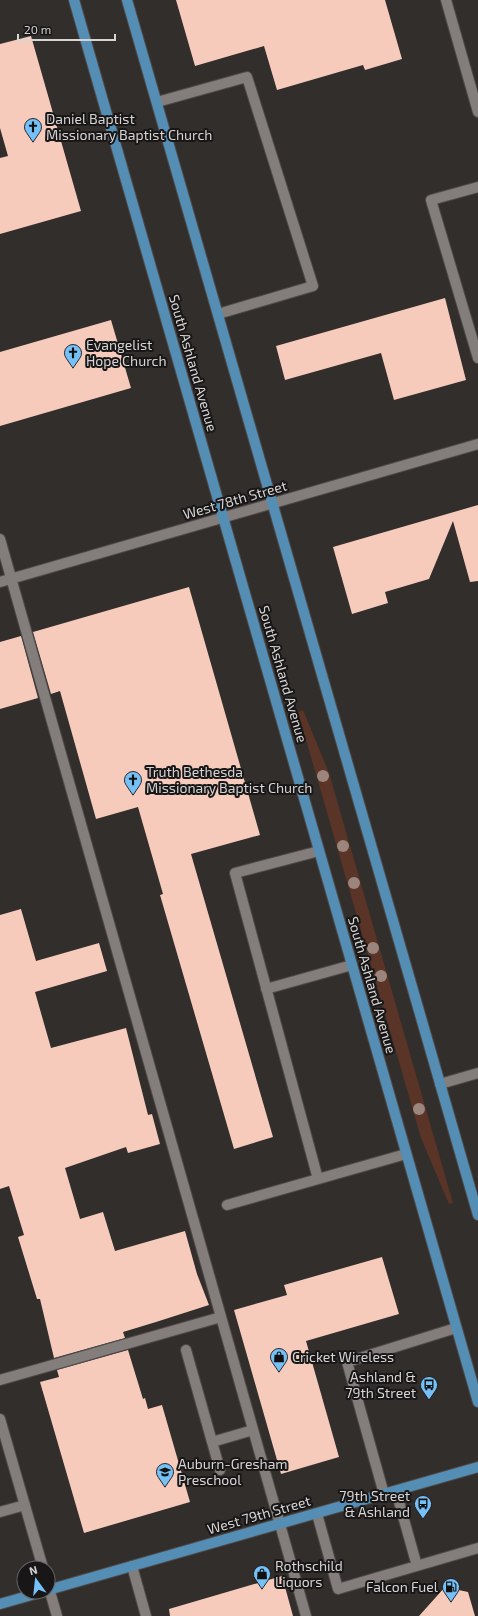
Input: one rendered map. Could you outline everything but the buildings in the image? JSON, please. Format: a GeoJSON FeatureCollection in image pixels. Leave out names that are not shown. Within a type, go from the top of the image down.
{"type":"FeatureCollection","features":[{"type":"Feature","properties":{"kind":"main road","name":"South Ashland Avenue"},"geometry":{"type":"LineString","coordinates":[[74,0],[478,1402]]}},
{"type":"Feature","properties":{"kind":"main road"},"geometry":{"type":"LineString","coordinates":[[127,0],[478,1215]]}},
{"type":"Feature","properties":{"kind":"main road","name":"West 79th Street"},"geometry":{"type":"LineString","coordinates":[[56,1587],[317,1514],[478,1467]]}},
{"type":"Feature","properties":{"kind":"main road","name":"West 79th Street"},"geometry":{"type":"LineString","coordinates":[[0,1604],[16,1599]]}},
{"type":"Feature","properties":{"kind":"street"},"geometry":{"type":"LineString","coordinates":[[446,0],[478,112]]}},
{"type":"Feature","properties":{"kind":"street"},"geometry":{"type":"LineString","coordinates":[[157,102],[247,77],[313,286],[218,314]]}},
{"type":"Feature","properties":{"kind":"street"},"geometry":{"type":"LineString","coordinates":[[478,187],[431,200],[478,358]]}},
{"type":"Feature","properties":{"kind":"street","name":"West 78th Street"},"geometry":{"type":"LineString","coordinates":[[0,582],[478,444]]}},
{"type":"Feature","properties":{"kind":"street"},"geometry":{"type":"LineString","coordinates":[[0,539],[306,1616]]}},
{"type":"Feature","properties":{"kind":"street"},"geometry":{"type":"LineString","coordinates":[[318,1179],[235,873],[319,851]]}},
{"type":"Feature","properties":{"kind":"street"},"geometry":{"type":"LineString","coordinates":[[266,988],[352,965]]}},
{"type":"Feature","properties":{"kind":"street"},"geometry":{"type":"LineString","coordinates":[[440,1084],[478,1073]]}},
{"type":"Feature","properties":{"kind":"street"},"geometry":{"type":"LineString","coordinates":[[227,1205],[406,1154]]}},
{"type":"Feature","properties":{"kind":"street"},"geometry":{"type":"LineString","coordinates":[[0,1380],[221,1317]]}},
{"type":"Feature","properties":{"kind":"street"},"geometry":{"type":"LineString","coordinates":[[384,1494],[347,1362],[456,1328]]}},
{"type":"Feature","properties":{"kind":"street"},"geometry":{"type":"LineString","coordinates":[[186,1350],[220,1470]]}},
{"type":"Feature","properties":{"kind":"street"},"geometry":{"type":"LineString","coordinates":[[0,1419],[41,1560]]}},
{"type":"Feature","properties":{"kind":"street"},"geometry":{"type":"LineString","coordinates":[[212,1442],[253,1430]]}},
{"type":"Feature","properties":{"kind":"street"},"geometry":{"type":"LineString","coordinates":[[396,1491],[417,1566]]}},
{"type":"Feature","properties":{"kind":"street"},"geometry":{"type":"LineString","coordinates":[[0,1512],[25,1505]]}},
{"type":"Feature","properties":{"kind":"street"},"geometry":{"type":"LineString","coordinates":[[317,1514],[338,1589],[478,1548]]}},
{"type":"Feature","properties":{"kind":"street"},"geometry":{"type":"LineString","coordinates":[[132,1566],[146,1616]]}},
{"type":"Feature","properties":{"kind":"street"},"geometry":{"type":"LineString","coordinates":[[51,1600],[57,1616]]}},
{"type":"Feature","properties":{"kind":"shaded area"},"geometry":{"type":"Polygon","coordinates":[[[303,710],[329,773],[453,1203],[449,1204],[421,1138],[298,712],[303,710]]]}},
{"type":"Feature","properties":{"kind":"place","name":"Daniel Baptist Missionary Baptist Church"},"geometry":{"type":"Point","coordinates":[33,142]}},
{"type":"Feature","properties":{"kind":"place","name":"Evangelist Hope Church"},"geometry":{"type":"Point","coordinates":[73,368]}},
{"type":"Feature","properties":{"kind":"place","name":"Truth Bethesda Missionary Baptist Church"},"geometry":{"type":"Point","coordinates":[133,795]}},
{"type":"Feature","properties":{"kind":"place","name":"Cricket Wireless"},"geometry":{"type":"Point","coordinates":[279,1372]}},
{"type":"Feature","properties":{"kind":"place","name":"Ashland & 79th Street"},"geometry":{"type":"Point","coordinates":[429,1400]}},
{"type":"Feature","properties":{"kind":"place","name":"Auburn-Gresham Preschool"},"geometry":{"type":"Point","coordinates":[165,1487]}},
{"type":"Feature","properties":{"kind":"place","name":"79th Street & Ashland"},"geometry":{"type":"Point","coordinates":[423,1519]}},
{"type":"Feature","properties":{"kind":"place","name":"Rothschild Liquors"},"geometry":{"type":"Point","coordinates":[262,1589]}},
{"type":"Feature","properties":{"kind":"place","name":"Falcon Fuel"},"geometry":{"type":"Point","coordinates":[451,1602]}}]}
